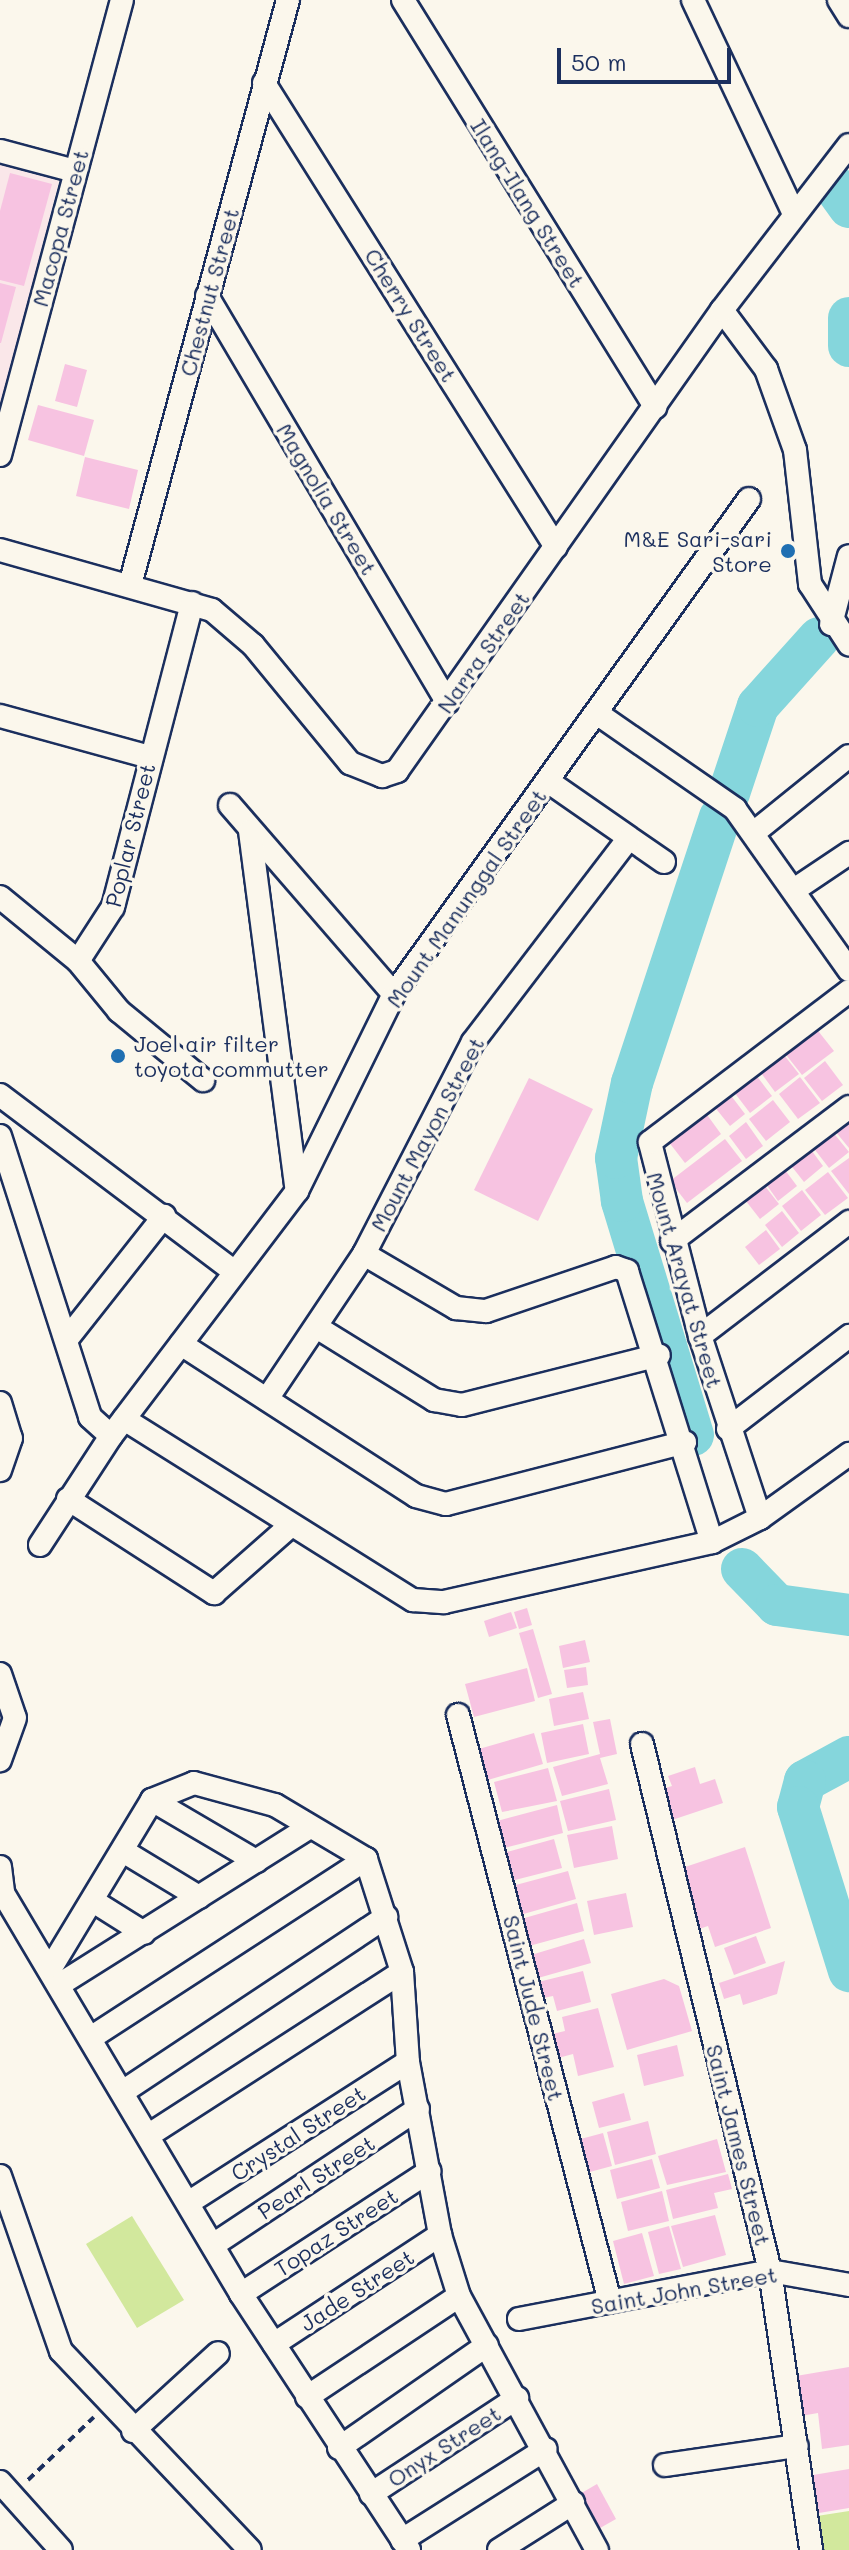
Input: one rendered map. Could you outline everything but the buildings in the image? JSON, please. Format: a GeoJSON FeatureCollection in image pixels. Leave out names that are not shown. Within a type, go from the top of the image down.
{"type":"FeatureCollection","features":[{"type":"Feature","properties":{"kind":"street","name":"Macopa Street"},"geometry":{"type":"LineString","coordinates":[[0,455],[122,0]]}},
{"type":"Feature","properties":{"kind":"street","name":"Chestnut Street"},"geometry":{"type":"LineString","coordinates":[[130,585],[288,0]]}},
{"type":"Feature","properties":{"kind":"street","name":"Ilang-Ilang Street"},"geometry":{"type":"LineString","coordinates":[[403,0],[655,407]]}},
{"type":"Feature","properties":{"kind":"street"},"geometry":{"type":"LineString","coordinates":[[693,0],[794,214]]}},
{"type":"Feature","properties":{"kind":"street"},"geometry":{"type":"LineString","coordinates":[[839,0],[849,16]]}},
{"type":"Feature","properties":{"kind":"street","name":"Cherry Street"},"geometry":{"type":"LineString","coordinates":[[264,83],[556,547]]}},
{"type":"Feature","properties":{"kind":"street","name":"Narra Street"},"geometry":{"type":"LineString","coordinates":[[0,550],[192,603],[253,645],[350,763],[366,772],[397,771],[722,310],[849,145]]}},
{"type":"Feature","properties":{"kind":"street"},"geometry":{"type":"LineString","coordinates":[[0,151],[75,171]]}},
{"type":"Feature","properties":{"kind":"street","name":"Magnolia Street"},"geometry":{"type":"LineString","coordinates":[[207,296],[447,702]]}},
{"type":"Feature","properties":{"kind":"street"},"geometry":{"type":"LineString","coordinates":[[722,310],[775,390],[795,450],[805,565],[831,624],[849,644]]}},
{"type":"Feature","properties":{"kind":"street","name":"Mount Manunggal Street"},"geometry":{"type":"LineString","coordinates":[[40,1545],[118,1427],[297,1191],[394,994],[598,714],[749,499]]}},
{"type":"Feature","properties":{"kind":"street"},"geometry":{"type":"LineString","coordinates":[[831,624],[849,556]]}},
{"type":"Feature","properties":{"kind":"street","name":"Poplar Street"},"geometry":{"type":"LineString","coordinates":[[78,961],[113,907],[192,603]]}},
{"type":"Feature","properties":{"kind":"street"},"geometry":{"type":"LineString","coordinates":[[598,714],[756,831],[848,966]]}},
{"type":"Feature","properties":{"kind":"street"},"geometry":{"type":"LineString","coordinates":[[0,716],[150,757]]}},
{"type":"Feature","properties":{"kind":"street"},"geometry":{"type":"LineString","coordinates":[[756,831],[849,756]]}},
{"type":"Feature","properties":{"kind":"street"},"geometry":{"type":"LineString","coordinates":[[549,782],[664,862]]}},
{"type":"Feature","properties":{"kind":"street"},"geometry":{"type":"LineString","coordinates":[[230,805],[394,994]]}},
{"type":"Feature","properties":{"kind":"street"},"geometry":{"type":"LineString","coordinates":[[250,831],[297,1191]]}},
{"type":"Feature","properties":{"kind":"street","name":"Mount Mayon Street"},"geometry":{"type":"LineString","coordinates":[[267,1399],[318,1328],[364,1254],[473,1042],[628,839]]}},
{"type":"Feature","properties":{"kind":"street"},"geometry":{"type":"LineString","coordinates":[[797,888],[849,853]]}},
{"type":"Feature","properties":{"kind":"street"},"geometry":{"type":"LineString","coordinates":[[0,897],[78,961],[119,1011],[203,1080]]}},
{"type":"Feature","properties":{"kind":"street","name":"Mount Arayat Street"},"geometry":{"type":"LineString","coordinates":[[760,1518],[728,1429],[672,1241],[649,1151],[655,1134],[849,991]]}},
{"type":"Feature","properties":{"kind":"street"},"geometry":{"type":"LineString","coordinates":[[0,1095],[235,1272]]}},
{"type":"Feature","properties":{"kind":"street"},"geometry":{"type":"LineString","coordinates":[[672,1241],[849,1107]]}},
{"type":"Feature","properties":{"kind":"street"},"geometry":{"type":"LineString","coordinates":[[0,1136],[90,1417],[118,1427],[290,1526],[396,1594],[444,1602],[712,1542],[760,1518],[849,1454]]}},
{"type":"Feature","properties":{"kind":"street"},"geometry":{"type":"LineString","coordinates":[[67,1339],[164,1216]]}},
{"type":"Feature","properties":{"kind":"street"},"geometry":{"type":"LineString","coordinates":[[700,1336],[849,1222]]}},
{"type":"Feature","properties":{"kind":"street"},"geometry":{"type":"LineString","coordinates":[[364,1254],[456,1308],[486,1311],[616,1267],[636,1282],[712,1542]]}},
{"type":"Feature","properties":{"kind":"street"},"geometry":{"type":"LineString","coordinates":[[318,1328],[434,1400],[462,1405],[659,1355]]}},
{"type":"Feature","properties":{"kind":"street"},"geometry":{"type":"LineString","coordinates":[[728,1429],[849,1336]]}},
{"type":"Feature","properties":{"kind":"street"},"geometry":{"type":"LineString","coordinates":[[181,1344],[416,1496],[446,1504],[685,1442]]}},
{"type":"Feature","properties":{"kind":"street"},"geometry":{"type":"LineString","coordinates":[[0,1470],[11,1438],[1,1408]]}},
{"type":"Feature","properties":{"kind":"street"},"geometry":{"type":"LineString","coordinates":[[68,1499],[214,1593],[290,1526]]}},
{"type":"Feature","properties":{"kind":"street"},"geometry":{"type":"LineString","coordinates":[[0,1674],[15,1718],[0,1760]]}},
{"type":"Feature","properties":{"kind":"street","name":"Saint Jude Street"},"geometry":{"type":"LineString","coordinates":[[458,1715],[610,2302]]}},
{"type":"Feature","properties":{"kind":"street","name":"Saint James Street"},"geometry":{"type":"LineString","coordinates":[[642,1744],[770,2271],[811,2550]]}},
{"type":"Feature","properties":{"kind":"street"},"geometry":{"type":"LineString","coordinates":[[57,1975],[93,1901],[152,1800],[194,1783],[224,1788],[310,1827],[366,1859],[402,1972],[408,2062],[440,2235],[459,2296],[546,2449],[597,2550]]}},
{"type":"Feature","properties":{"kind":"street"},"geometry":{"type":"LineString","coordinates":[[152,1800],[256,1861]]}},
{"type":"Feature","properties":{"kind":"street"},"geometry":{"type":"LineString","coordinates":[[57,1975],[144,1933],[310,1827]]}},
{"type":"Feature","properties":{"kind":"street"},"geometry":{"type":"LineString","coordinates":[[123,1851],[199,1897]]}},
{"type":"Feature","properties":{"kind":"street"},"geometry":{"type":"LineString","coordinates":[[92,2037],[366,1859]]}},
{"type":"Feature","properties":{"kind":"street"},"geometry":{"type":"LineString","coordinates":[[0,1867],[3,1893],[57,1975],[241,2294],[339,2448],[406,2545],[546,2449]]}},
{"type":"Feature","properties":{"kind":"street"},"geometry":{"type":"LineString","coordinates":[[93,1901],[144,1933]]}},
{"type":"Feature","properties":{"kind":"street"},"geometry":{"type":"LineString","coordinates":[[124,2091],[386,1917]]}},
{"type":"Feature","properties":{"kind":"street"},"geometry":{"type":"LineString","coordinates":[[149,2135],[402,1972]]}},
{"type":"Feature","properties":{"kind":"street","name":"Crystal Street"},"geometry":{"type":"LineString","coordinates":[[188,2203],[408,2062]]}},
{"type":"Feature","properties":{"kind":"street","name":"Pearl Street"},"geometry":{"type":"LineString","coordinates":[[213,2245],[418,2109]]}},
{"type":"Feature","properties":{"kind":"street","name":"Topaz Street"},"geometry":{"type":"LineString","coordinates":[[241,2294],[430,2171]]}},
{"type":"Feature","properties":{"kind":"street"},"geometry":{"type":"LineString","coordinates":[[0,2176],[61,2351],[133,2431],[250,2550]]}},
{"type":"Feature","properties":{"kind":"street","name":"Jade Street"},"geometry":{"type":"LineString","coordinates":[[274,2344],[440,2235]]}},
{"type":"Feature","properties":{"kind":"street","name":"Saint John Street"},"geometry":{"type":"LineString","coordinates":[[519,2319],[770,2271],[849,2285]]}},
{"type":"Feature","properties":{"kind":"street"},"geometry":{"type":"LineString","coordinates":[[307,2397],[459,2296]]}},
{"type":"Feature","properties":{"kind":"street"},"geometry":{"type":"LineString","coordinates":[[339,2448],[487,2345]]}},
{"type":"Feature","properties":{"kind":"street"},"geometry":{"type":"LineString","coordinates":[[133,2431],[218,2353]]}},
{"type":"Feature","properties":{"kind":"street","name":"Onyx Street"},"geometry":{"type":"LineString","coordinates":[[371,2494],[517,2398]]}},
{"type":"Feature","properties":{"kind":"street"},"geometry":{"type":"LineString","coordinates":[[665,2465],[797,2446]]}},
{"type":"Feature","properties":{"kind":"street"},"geometry":{"type":"LineString","coordinates":[[6,2488],[61,2550]]}},
{"type":"Feature","properties":{"kind":"street"},"geometry":{"type":"LineString","coordinates":[[499,2550],[573,2503]]}},
{"type":"Feature","properties":{"kind":"path"},"geometry":{"type":"LineString","coordinates":[[6,2488],[108,2404]]}},
{"type":"Feature","properties":{"kind":"shaded area"},"geometry":{"type":"Polygon","coordinates":[[[0,165],[59,181],[0,410],[0,165]]]}},
{"type":"Feature","properties":{"kind":"green space"},"geometry":{"type":"Polygon","coordinates":[[[132,2216],[184,2300],[137,2328],[86,2244],[132,2216]]]}},
{"type":"Feature","properties":{"kind":"green space"},"geometry":{"type":"Polygon","coordinates":[[[849,2511],[849,2550],[821,2550],[817,2516],[849,2511]]]}},
{"type":"Feature","properties":{"kind":"waterway"},"geometry":{"type":"LineString","coordinates":[[831,182],[849,207]]}},
{"type":"Feature","properties":{"kind":"waterway"},"geometry":{"type":"LineString","coordinates":[[849,318],[849,346]]}},
{"type":"Feature","properties":{"kind":"waterway"},"geometry":{"type":"LineString","coordinates":[[729,793],[758,706],[819,638]]}},
{"type":"Feature","properties":{"kind":"waterway"},"geometry":{"type":"LineString","coordinates":[[693,1435],[622,1201],[616,1158],[632,1083],[720,817]]}},
{"type":"Feature","properties":{"kind":"waterway"},"geometry":{"type":"LineString","coordinates":[[742,1569],[777,1605],[849,1615]]}},
{"type":"Feature","properties":{"kind":"waterway"},"geometry":{"type":"LineString","coordinates":[[849,1757],[805,1781],[798,1807],[849,1971]]}},
{"type":"Feature","properties":{"kind":"place","name":"M&E Sari-sari Store"},"geometry":{"type":"Point","coordinates":[788,551]}},
{"type":"Feature","properties":{"kind":"place","name":"Joel air filter toyota commutter"},"geometry":{"type":"Point","coordinates":[118,1056]}}]}
